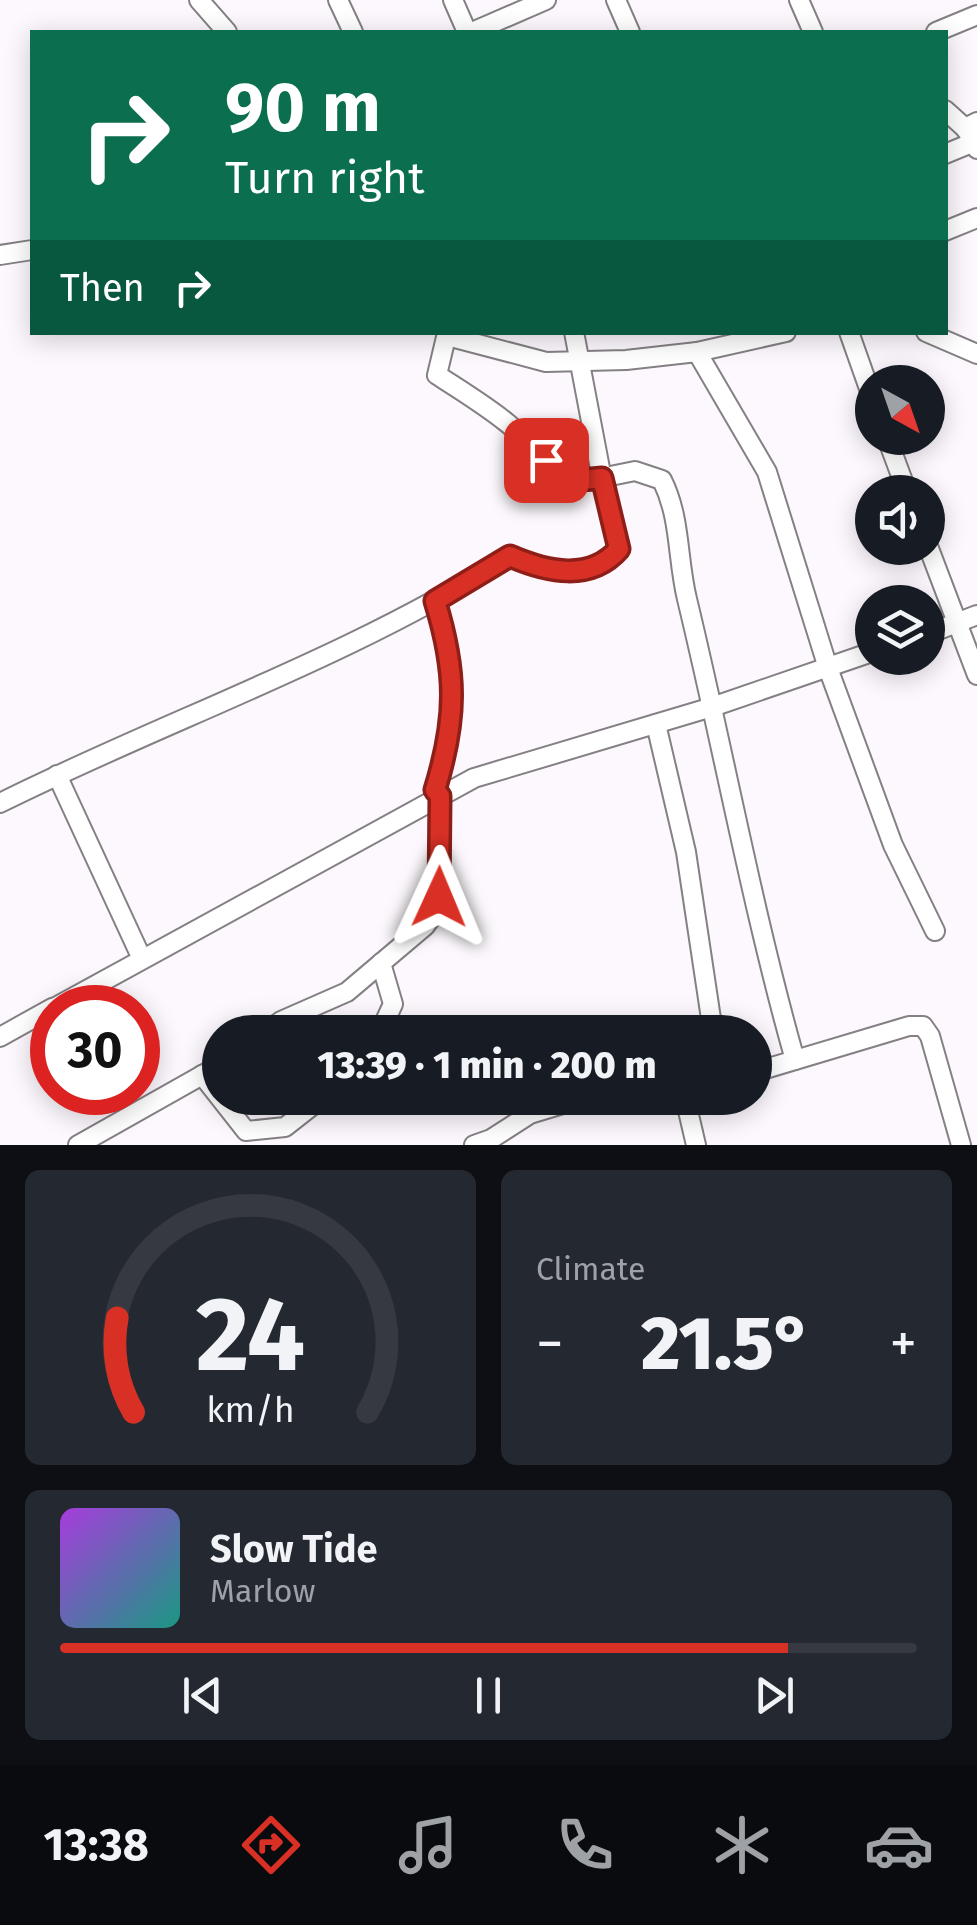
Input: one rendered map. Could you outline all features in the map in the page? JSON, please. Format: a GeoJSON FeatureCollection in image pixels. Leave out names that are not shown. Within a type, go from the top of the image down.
{"type":"FeatureCollection","features":[{"type":"Feature","properties":{"kind":"street"},"geometry":{"type":"LineString","coordinates":[[199,0],[225,30]]}},
{"type":"Feature","properties":{"kind":"street"},"geometry":{"type":"LineString","coordinates":[[338,0],[352,30]]}},
{"type":"Feature","properties":{"kind":"street"},"geometry":{"type":"LineString","coordinates":[[453,0],[469,30]]}},
{"type":"Feature","properties":{"kind":"street"},"geometry":{"type":"LineString","coordinates":[[475,30],[546,0]]}},
{"type":"Feature","properties":{"kind":"street"},"geometry":{"type":"LineString","coordinates":[[616,0],[629,30]]}},
{"type":"Feature","properties":{"kind":"street"},"geometry":{"type":"LineString","coordinates":[[800,0],[812,30]]}},
{"type":"Feature","properties":{"kind":"street"},"geometry":{"type":"LineString","coordinates":[[941,30],[977,15]]}},
{"type":"Feature","properties":{"kind":"street"},"geometry":{"type":"LineString","coordinates":[[948,113],[973,135],[948,152]]}},
{"type":"Feature","properties":{"kind":"street"},"geometry":{"type":"LineString","coordinates":[[948,230],[977,218]]}},
{"type":"Feature","properties":{"kind":"street"},"geometry":{"type":"LineString","coordinates":[[0,255],[30,250]]}},
{"type":"Feature","properties":{"kind":"street"},"geometry":{"type":"LineString","coordinates":[[447,335],[437,375],[493,410],[528,438],[561,482],[634,471],[662,480],[674,504],[684,589],[762,947],[795,1060]]}},
{"type":"Feature","properties":{"kind":"street"},"geometry":{"type":"LineString","coordinates":[[0,803],[280,679],[435,601],[510,556],[561,573],[606,564],[619,549],[575,335]]}},
{"type":"Feature","properties":{"kind":"street"},"geometry":{"type":"LineString","coordinates":[[478,338],[546,362],[626,360],[697,352],[764,335]]}},
{"type":"Feature","properties":{"kind":"street"},"geometry":{"type":"LineString","coordinates":[[850,335],[860,365]]}},
{"type":"Feature","properties":{"kind":"street"},"geometry":{"type":"LineString","coordinates":[[933,335],[977,354]]}},
{"type":"Feature","properties":{"kind":"street"},"geometry":{"type":"LineString","coordinates":[[697,352],[767,472],[828,668],[893,844],[935,931]]}},
{"type":"Feature","properties":{"kind":"street"},"geometry":{"type":"LineString","coordinates":[[935,565],[977,675]]}},
{"type":"Feature","properties":{"kind":"street"},"geometry":{"type":"LineString","coordinates":[[296,1015],[347,992],[425,926],[436,912],[440,796],[435,790],[449,732],[453,685],[449,646],[435,601]]}},
{"type":"Feature","properties":{"kind":"street"},"geometry":{"type":"LineString","coordinates":[[945,628],[977,615]]}},
{"type":"Feature","properties":{"kind":"street"},"geometry":{"type":"LineString","coordinates":[[95,985],[474,778],[712,707],[855,658]]}},
{"type":"Feature","properties":{"kind":"street"},"geometry":{"type":"LineString","coordinates":[[656,724],[686,852],[710,1015]]}},
{"type":"Feature","properties":{"kind":"street"},"geometry":{"type":"LineString","coordinates":[[57,775],[142,959]]}},
{"type":"Feature","properties":{"kind":"street"},"geometry":{"type":"LineString","coordinates":[[381,963],[393,1004],[388,1015]]}},
{"type":"Feature","properties":{"kind":"street"},"geometry":{"type":"LineString","coordinates":[[0,1037],[30,1021]]}},
{"type":"Feature","properties":{"kind":"street"},"geometry":{"type":"LineString","coordinates":[[772,1067],[908,1026],[923,1026],[930,1036],[960,1145]]}},
{"type":"Feature","properties":{"kind":"street"},"geometry":{"type":"LineString","coordinates":[[78,1145],[202,1076]]}},
{"type":"Feature","properties":{"kind":"street"},"geometry":{"type":"LineString","coordinates":[[231,1115],[246,1132],[285,1127],[300,1115]]}},
{"type":"Feature","properties":{"kind":"street"},"geometry":{"type":"LineString","coordinates":[[474,1145],[528,1115]]}},
{"type":"Feature","properties":{"kind":"street"},"geometry":{"type":"LineString","coordinates":[[690,1115],[696,1145]]}},
{"type":"Feature","properties":{"kind":"street"},"geometry":{"type":"LineString","coordinates":[[235,1121],[237,1145]]}},
{"type":"Feature","properties":{"kind":"route"},"geometry":{"type":"LineString","coordinates":[[439,897],[440,796],[435,790],[449,732],[453,685],[449,646],[435,601],[510,556],[561,573],[606,564],[619,549],[602,478],[561,482],[546,460]]}}]}
